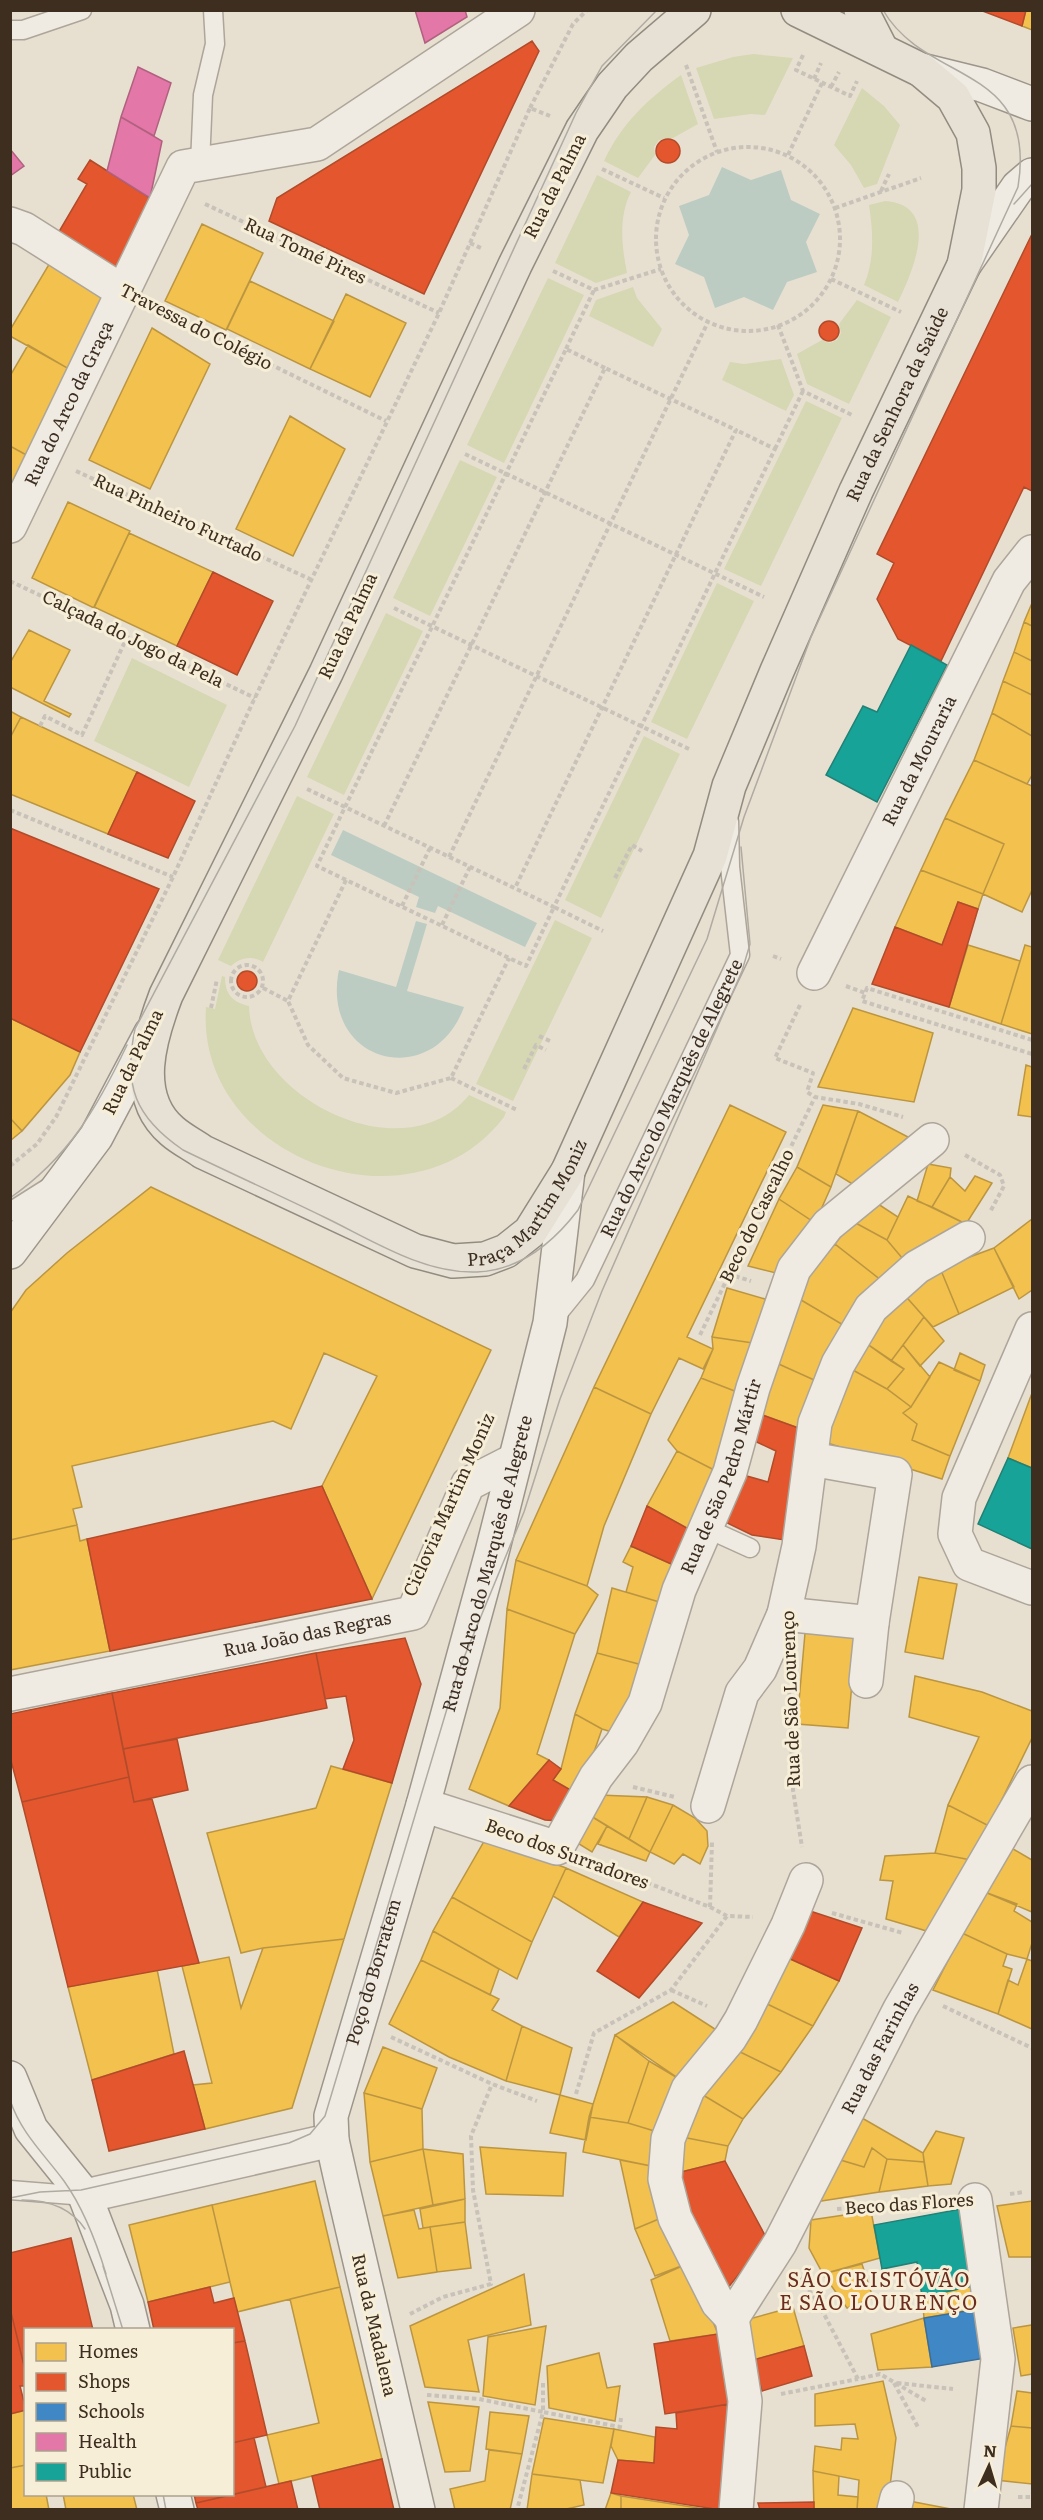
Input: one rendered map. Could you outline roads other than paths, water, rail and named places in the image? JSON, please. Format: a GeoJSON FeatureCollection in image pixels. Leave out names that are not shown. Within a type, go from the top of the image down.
{"type":"FeatureCollection","features":[{"type":"Feature","properties":{"kind":"main road","name":"Rua da Palma"},"geometry":{"type":"LineString","coordinates":[[151,1033],[166,995],[326,673],[515,265],[582,130],[612,86],[639,57],[694,10]]}},
{"type":"Feature","properties":{"kind":"main road","name":"Rua da Senhora da Saúde"},"geometry":{"type":"LineString","coordinates":[[746,743],[856,491],[963,265],[979,190],[979,168],[973,132],[953,97],[921,70],[798,10]]}},
{"type":"Feature","properties":{"kind":"main road"},"geometry":{"type":"LineString","coordinates":[[861,10],[880,49]]}},
{"type":"Feature","properties":{"kind":"main road","name":"Praça Martim Moniz"},"geometry":{"type":"LineString","coordinates":[[151,1033],[146,1068],[149,1090],[156,1111],[170,1130],[203,1152],[415,1251],[453,1261],[485,1259],[506,1251],[530,1232],[568,1171],[710,856],[729,786],[746,743]]}},
{"type":"Feature","properties":{"kind":"street"},"geometry":{"type":"LineString","coordinates":[[200,164],[317,144],[518,10]]}},
{"type":"Feature","properties":{"kind":"street"},"geometry":{"type":"LineString","coordinates":[[921,70],[981,85],[1032,104]]}},
{"type":"Feature","properties":{"kind":"street","name":"Rua do Arco da Graça"},"geometry":{"type":"LineString","coordinates":[[10,526],[171,188],[183,167],[200,164]]}},
{"type":"Feature","properties":{"kind":"street"},"geometry":{"type":"LineString","coordinates":[[963,265],[1018,187],[1032,175]]}},
{"type":"Feature","properties":{"kind":"street","name":"Travessa do Colégio"},"geometry":{"type":"LineString","coordinates":[[10,224],[24,228],[122,291]]}},
{"type":"Feature","properties":{"kind":"street","name":"Rua da Mouraria"},"geometry":{"type":"LineString","coordinates":[[814,973],[1010,580],[1032,552]]}},
{"type":"Feature","properties":{"kind":"street","name":"Rua da Palma"},"geometry":{"type":"LineString","coordinates":[[10,1252],[96,1137],[151,1033]]}},
{"type":"Feature","properties":{"kind":"street","name":"Rua de São Pedro Mártir"},"geometry":{"type":"LineString","coordinates":[[556,1848],[596,1777],[622,1743],[645,1703],[679,1590],[730,1472],[753,1388],[794,1269],[828,1225],[932,1140]]}},
{"type":"Feature","properties":{"kind":"street","name":"Rua do Arco do Marquês de Alegrete"},"geometry":{"type":"LineString","coordinates":[[423,1805],[461,1673],[550,1323],[568,1171]]}},
{"type":"Feature","properties":{"kind":"street","name":"Rua de São Lourenço"},"geometry":{"type":"LineString","coordinates":[[708,1806],[742,1693],[760,1669],[784,1614],[799,1546],[815,1423],[834,1374],[871,1308],[917,1267],[968,1238]]}},
{"type":"Feature","properties":{"kind":"street"},"geometry":{"type":"LineString","coordinates":[[1032,1329],[959,1498],[955,1534],[969,1564],[1032,1588]]}},
{"type":"Feature","properties":{"kind":"street"},"geometry":{"type":"LineString","coordinates":[[811,1459],[895,1474],[866,1680]]}},
{"type":"Feature","properties":{"kind":"street","name":"Rua João das Regras"},"geometry":{"type":"LineString","coordinates":[[10,1694],[413,1613],[468,1484],[515,1460]]}},
{"type":"Feature","properties":{"kind":"street"},"geometry":{"type":"LineString","coordinates":[[784,1614],[873,1623]]}},
{"type":"Feature","properties":{"kind":"street","name":"Rua das Farinhas"},"geometry":{"type":"LineString","coordinates":[[732,2318],[780,2243],[794,2212],[912,1988],[1032,1782]]}},
{"type":"Feature","properties":{"kind":"street","name":"Beco dos Surradores"},"geometry":{"type":"LineString","coordinates":[[423,1805],[556,1848]]}},
{"type":"Feature","properties":{"kind":"street","name":"Poço do Borratem"},"geometry":{"type":"LineString","coordinates":[[332,2140],[333,2104],[423,1805]]}},
{"type":"Feature","properties":{"kind":"street"},"geometry":{"type":"LineString","coordinates":[[736,2510],[745,2401],[732,2318],[718,2302],[675,2218],[664,2179],[668,2139],[688,2089],[730,2038],[801,1891]]}},
{"type":"Feature","properties":{"kind":"street"},"geometry":{"type":"LineString","coordinates":[[10,2078],[31,2129],[85,2196],[127,2305],[133,2328]]}},
{"type":"Feature","properties":{"kind":"street"},"geometry":{"type":"LineString","coordinates":[[85,2196],[332,2140]]}},
{"type":"Feature","properties":{"kind":"street","name":"Rua da Madalena"},"geometry":{"type":"LineString","coordinates":[[332,2140],[418,2510]]}},
{"type":"Feature","properties":{"kind":"street"},"geometry":{"type":"LineString","coordinates":[[975,2200],[998,2359],[981,2510]]}},
{"type":"Feature","properties":{"kind":"lane"},"geometry":{"type":"LineString","coordinates":[[10,30],[23,30],[82,10]]}},
{"type":"Feature","properties":{"kind":"lane"},"geometry":{"type":"LineString","coordinates":[[200,164],[203,95],[215,44],[213,10]]}},
{"type":"Feature","properties":{"kind":"lane","name":"Rua do Arco do Marquês de Alegrete"},"geometry":{"type":"LineString","coordinates":[[550,1323],[585,1280],[740,955],[730,867],[729,786]]}},
{"type":"Feature","properties":{"kind":"lane"},"geometry":{"type":"LineString","coordinates":[[10,1212],[67,1175]]}},
{"type":"Feature","properties":{"kind":"lane"},"geometry":{"type":"LineString","coordinates":[[706,1528],[750,1548]]}},
{"type":"Feature","properties":{"kind":"lane"},"geometry":{"type":"LineString","coordinates":[[10,2190],[85,2196]]}},
{"type":"Feature","properties":{"kind":"tram line"},"geometry":{"type":"LineString","coordinates":[[657,10],[602,66],[576,113],[295,726],[135,1029],[131,1067],[136,1098],[154,1125],[167,1138],[183,1150],[378,1245],[417,1261],[457,1271],[493,1270],[522,1260],[547,1244],[578,1210],[707,939],[744,817],[811,637],[1018,187],[1020,147],[1011,118],[995,96],[974,80],[925,52],[902,34],[883,10]]}},
{"type":"Feature","properties":{"kind":"tram line"},"geometry":{"type":"LineString","coordinates":[[1014,204],[1032,184]]}},
{"type":"Feature","properties":{"kind":"tram line"},"geometry":{"type":"LineString","coordinates":[[10,2198],[40,2192],[81,2190],[289,2143],[310,2134],[325,2116],[458,1672],[524,1512],[560,1399],[602,1291],[742,971],[750,944],[741,847]]}},
{"type":"Feature","properties":{"kind":"tram line"},"geometry":{"type":"LineString","coordinates":[[10,1198],[49,1166],[79,1130],[104,1090],[127,1045]]}},
{"type":"Feature","properties":{"kind":"tram line"},"geometry":{"type":"LineString","coordinates":[[10,2100],[20,2123],[78,2203],[94,2237],[106,2274]]}},
{"type":"Feature","properties":{"kind":"tram line"},"geometry":{"type":"LineString","coordinates":[[22,2200],[58,2207],[73,2216],[85,2229]]}},
{"type":"Feature","properties":{"kind":"tram line"},"geometry":{"type":"LineString","coordinates":[[103,2266],[122,2328]]}},
{"type":"Feature","properties":{"kind":"tram line"},"geometry":{"type":"LineString","coordinates":[[163,2496],[166,2510]]}},
{"type":"Feature","properties":{"kind":"district","name":"SÃO CRISTÓVÃO E SÃO LOURENÇO"},"geometry":{"type":"Point","coordinates":[879,2292]}}]}
